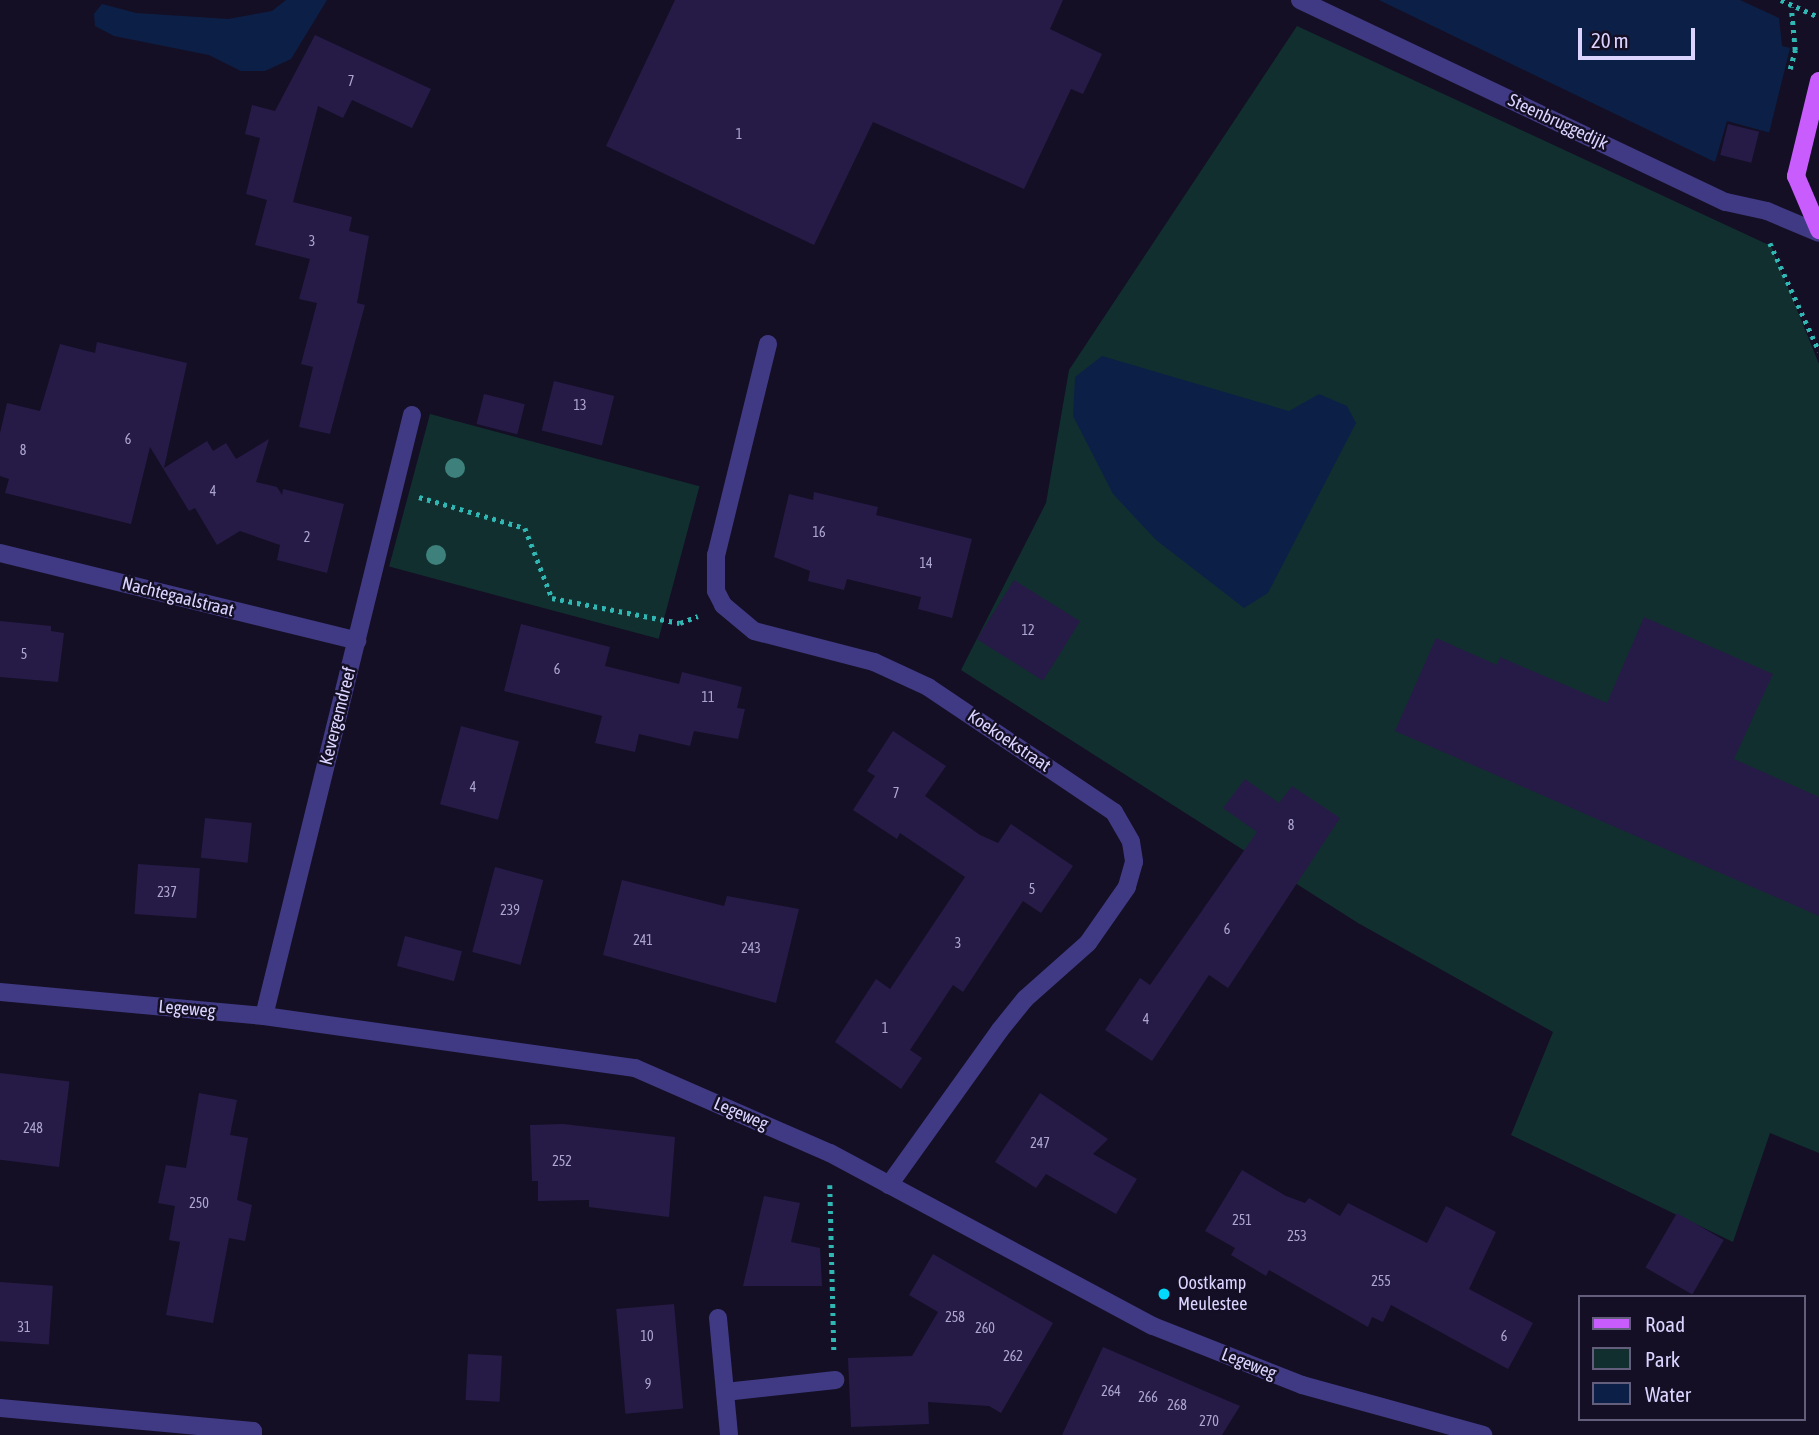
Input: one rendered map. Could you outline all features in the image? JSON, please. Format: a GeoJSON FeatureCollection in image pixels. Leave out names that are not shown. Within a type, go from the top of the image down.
{"type":"FeatureCollection","features":[{"type":"Feature","properties":{"kind":"main road"},"geometry":{"type":"LineString","coordinates":[[1819,80],[1796,176],[1819,231]]}},
{"type":"Feature","properties":{"kind":"street","name":"Steenbruggedijk"},"geometry":{"type":"LineString","coordinates":[[1300,0],[1727,202],[1767,211],[1819,231]]}},
{"type":"Feature","properties":{"kind":"street"},"geometry":{"type":"LineString","coordinates":[[723,605],[716,591],[716,555],[768,344]]}},
{"type":"Feature","properties":{"kind":"street","name":"Kevergemdreef"},"geometry":{"type":"LineString","coordinates":[[264,1016],[412,415]]}},
{"type":"Feature","properties":{"kind":"street","name":"Nachtegaalstraat"},"geometry":{"type":"LineString","coordinates":[[0,553],[357,641]]}},
{"type":"Feature","properties":{"kind":"street","name":"Koekoekstraat"},"geometry":{"type":"LineString","coordinates":[[723,605],[754,631],[874,662],[928,687],[1114,812],[1131,842],[1134,862],[1127,887],[1088,943],[1025,999],[890,1185]]}},
{"type":"Feature","properties":{"kind":"street","name":"Legeweg"},"geometry":{"type":"LineString","coordinates":[[0,992],[264,1016],[635,1068],[830,1153],[1153,1326],[1303,1385],[1483,1435]]}},
{"type":"Feature","properties":{"kind":"street"},"geometry":{"type":"LineString","coordinates":[[718,1318],[729,1435]]}},
{"type":"Feature","properties":{"kind":"street"},"geometry":{"type":"LineString","coordinates":[[725,1392],[835,1380]]}},
{"type":"Feature","properties":{"kind":"street"},"geometry":{"type":"LineString","coordinates":[[0,1408],[253,1431],[253,1435]]}},
{"type":"Feature","properties":{"kind":"path"},"geometry":{"type":"LineString","coordinates":[[1781,0],[1791,7],[1819,17]]}},
{"type":"Feature","properties":{"kind":"path"},"geometry":{"type":"LineString","coordinates":[[1791,7],[1795,50]]}},
{"type":"Feature","properties":{"kind":"path"},"geometry":{"type":"LineString","coordinates":[[1796,298],[1819,351]]}},
{"type":"Feature","properties":{"kind":"path"},"geometry":{"type":"LineString","coordinates":[[395,490],[525,528],[552,598],[680,624],[723,605]]}},
{"type":"Feature","properties":{"kind":"path"},"geometry":{"type":"LineString","coordinates":[[830,1153],[835,1380]]}},
{"type":"Feature","properties":{"kind":"green space"},"geometry":{"type":"Polygon","coordinates":[[[1297,26],[1771,246],[1819,364],[1819,1153],[1770,1133],[1733,1242],[1511,1135],[1553,1032],[1358,923],[961,670],[1046,503],[1069,370],[1297,26]]]}},
{"type":"Feature","properties":{"kind":"green space"},"geometry":{"type":"Polygon","coordinates":[[[430,414],[699,486],[659,639],[389,567],[430,414]]]}},
{"type":"Feature","properties":{"kind":"water"},"geometry":{"type":"Polygon","coordinates":[[[286,0],[327,0],[291,59],[265,71],[241,71],[209,55],[114,36],[95,26],[94,14],[102,4],[136,13],[228,19],[272,11],[286,0]]]}},
{"type":"Feature","properties":{"kind":"water"},"geometry":{"type":"Polygon","coordinates":[[[1379,0],[1740,0],[1779,18],[1782,46],[1819,55],[1819,146],[1727,121],[1715,162],[1379,0]]]}},
{"type":"Feature","properties":{"kind":"water"},"geometry":{"type":"Polygon","coordinates":[[[1102,356],[1289,411],[1319,394],[1347,406],[1356,423],[1268,593],[1244,608],[1156,540],[1113,494],[1073,416],[1075,377],[1102,356]]]}},
{"type":"Feature","properties":{"kind":"pier"},"geometry":{"type":"Polygon","coordinates":[[[1790,48],[1819,55],[1819,146],[1769,133],[1790,48]]]}},
{"type":"Feature","properties":{"kind":"building"},"geometry":{"type":"Polygon","coordinates":[[[675,0],[1063,0],[1050,29],[1102,54],[1083,94],[1071,89],[1024,189],[873,122],[814,245],[606,146],[675,0]]]}},
{"type":"Feature","properties":{"kind":"building"},"geometry":{"type":"Polygon","coordinates":[[[315,35],[431,89],[412,128],[352,100],[343,118],[318,106],[293,202],[352,217],[349,231],[369,236],[357,303],[365,305],[330,434],[299,427],[313,367],[301,364],[317,303],[299,299],[310,259],[255,245],[267,200],[246,194],[260,138],[245,134],[252,105],[275,111],[315,35]]]}},
{"type":"Feature","properties":{"kind":"building"},"geometry":{"type":"Polygon","coordinates":[[[1728,124],[1759,132],[1751,163],[1720,155],[1728,124]]]}},
{"type":"Feature","properties":{"kind":"building"},"geometry":{"type":"Polygon","coordinates":[[[97,342],[187,363],[164,468],[207,441],[213,451],[226,443],[236,459],[269,439],[256,482],[277,487],[282,495],[283,489],[344,504],[327,573],[277,560],[280,545],[240,531],[217,545],[195,508],[189,511],[150,447],[131,524],[5,493],[9,479],[0,476],[0,433],[7,403],[40,411],[60,344],[95,353],[97,342]]]}},
{"type":"Feature","properties":{"kind":"building"},"geometry":{"type":"Polygon","coordinates":[[[554,381],[614,396],[602,445],[542,430],[554,381]]]}},
{"type":"Feature","properties":{"kind":"building"},"geometry":{"type":"Polygon","coordinates":[[[484,394],[525,404],[517,434],[477,424],[484,394]]]}},
{"type":"Feature","properties":{"kind":"building"},"geometry":{"type":"Polygon","coordinates":[[[814,492],[878,507],[876,515],[972,539],[952,618],[918,609],[921,597],[847,579],[844,590],[808,581],[810,571],[774,557],[789,494],[813,500],[814,492]]]}},
{"type":"Feature","properties":{"kind":"building"},"geometry":{"type":"Polygon","coordinates":[[[1014,580],[1080,621],[1043,681],[977,639],[1014,580]]]}},
{"type":"Feature","properties":{"kind":"building"},"geometry":{"type":"Polygon","coordinates":[[[1644,617],[1773,674],[1734,759],[1819,797],[1819,916],[1395,731],[1436,638],[1497,665],[1500,657],[1607,703],[1644,617]]]}},
{"type":"Feature","properties":{"kind":"building"},"geometry":{"type":"Polygon","coordinates":[[[0,621],[51,626],[51,631],[64,633],[58,682],[0,677],[0,621]]]}},
{"type":"Feature","properties":{"kind":"building"},"geometry":{"type":"Polygon","coordinates":[[[521,624],[610,647],[605,666],[679,684],[682,672],[742,687],[737,708],[745,709],[738,739],[694,731],[690,746],[639,734],[635,752],[595,743],[602,716],[504,691],[521,624]]]}},
{"type":"Feature","properties":{"kind":"building"},"geometry":{"type":"Polygon","coordinates":[[[461,726],[519,742],[498,820],[440,804],[461,726]]]}},
{"type":"Feature","properties":{"kind":"building"},"geometry":{"type":"Polygon","coordinates":[[[893,731],[946,766],[925,796],[980,835],[998,843],[1011,824],[1073,866],[1041,913],[1023,901],[963,992],[953,985],[910,1050],[922,1058],[901,1089],[835,1042],[876,979],[890,989],[965,877],[900,833],[897,839],[853,810],[875,776],[867,771],[893,731]]]}},
{"type":"Feature","properties":{"kind":"building"},"geometry":{"type":"Polygon","coordinates":[[[1245,779],[1279,803],[1292,786],[1340,818],[1228,988],[1209,975],[1152,1061],[1105,1030],[1140,978],[1150,985],[1257,832],[1223,808],[1245,779]]]}},
{"type":"Feature","properties":{"kind":"building"},"geometry":{"type":"Polygon","coordinates":[[[205,818],[252,823],[248,863],[201,858],[205,818]]]}},
{"type":"Feature","properties":{"kind":"building"},"geometry":{"type":"Polygon","coordinates":[[[138,864],[200,868],[196,918],[135,914],[138,864]]]}},
{"type":"Feature","properties":{"kind":"building"},"geometry":{"type":"Polygon","coordinates":[[[495,867],[543,880],[521,965],[472,952],[495,867]]]}},
{"type":"Feature","properties":{"kind":"building"},"geometry":{"type":"Polygon","coordinates":[[[622,880],[724,906],[727,896],[799,909],[776,1003],[603,955],[622,880]]]}},
{"type":"Feature","properties":{"kind":"building"},"geometry":{"type":"Polygon","coordinates":[[[405,936],[462,951],[454,981],[397,966],[405,936]]]}},
{"type":"Feature","properties":{"kind":"building"},"geometry":{"type":"Polygon","coordinates":[[[0,1073],[69,1082],[59,1167],[0,1160],[0,1073]]]}},
{"type":"Feature","properties":{"kind":"building"},"geometry":{"type":"Polygon","coordinates":[[[199,1093],[237,1100],[230,1135],[248,1138],[237,1200],[252,1205],[245,1241],[229,1238],[213,1323],[166,1315],[180,1242],[169,1240],[175,1206],[158,1203],[166,1165],[186,1168],[199,1093]]]}},
{"type":"Feature","properties":{"kind":"building"},"geometry":{"type":"Polygon","coordinates":[[[1040,1093],[1108,1139],[1093,1154],[1137,1179],[1116,1214],[1046,1174],[1036,1188],[995,1162],[1040,1093]]]}},
{"type":"Feature","properties":{"kind":"building"},"geometry":{"type":"Polygon","coordinates":[[[563,1124],[675,1137],[669,1217],[589,1207],[589,1200],[538,1201],[538,1181],[532,1181],[530,1125],[563,1124]]]}},
{"type":"Feature","properties":{"kind":"building"},"geometry":{"type":"Polygon","coordinates":[[[1242,1170],[1286,1196],[1305,1203],[1309,1198],[1340,1216],[1348,1203],[1427,1243],[1446,1206],[1496,1232],[1469,1289],[1533,1323],[1508,1369],[1391,1305],[1383,1322],[1372,1317],[1368,1327],[1269,1270],[1266,1276],[1231,1255],[1235,1248],[1205,1231],[1242,1170]]]}},
{"type":"Feature","properties":{"kind":"building"},"geometry":{"type":"Polygon","coordinates":[[[764,1196],[800,1203],[791,1242],[820,1248],[822,1286],[743,1286],[764,1196]]]}},
{"type":"Feature","properties":{"kind":"building"},"geometry":{"type":"Polygon","coordinates":[[[1677,1213],[1724,1240],[1692,1295],[1646,1268],[1677,1213]]]}},
{"type":"Feature","properties":{"kind":"building"},"geometry":{"type":"Polygon","coordinates":[[[933,1254],[1053,1323],[1001,1413],[989,1406],[928,1402],[929,1424],[851,1427],[848,1358],[912,1356],[938,1312],[909,1295],[933,1254]]]}},
{"type":"Feature","properties":{"kind":"building"},"geometry":{"type":"Polygon","coordinates":[[[0,1282],[53,1286],[49,1345],[0,1341],[0,1282]]]}},
{"type":"Feature","properties":{"kind":"building"},"geometry":{"type":"Polygon","coordinates":[[[674,1304],[683,1409],[625,1414],[616,1309],[674,1304]]]}},
{"type":"Feature","properties":{"kind":"building"},"geometry":{"type":"Polygon","coordinates":[[[1103,1347],[1240,1406],[1222,1435],[1062,1435],[1103,1347]]]}},
{"type":"Feature","properties":{"kind":"building"},"geometry":{"type":"Polygon","coordinates":[[[468,1354],[502,1356],[500,1402],[466,1400],[468,1354]]]}},
{"type":"Feature","properties":{"kind":"place","name":"Oostkamp Meulestee"},"geometry":{"type":"Point","coordinates":[1164,1294]}}]}
